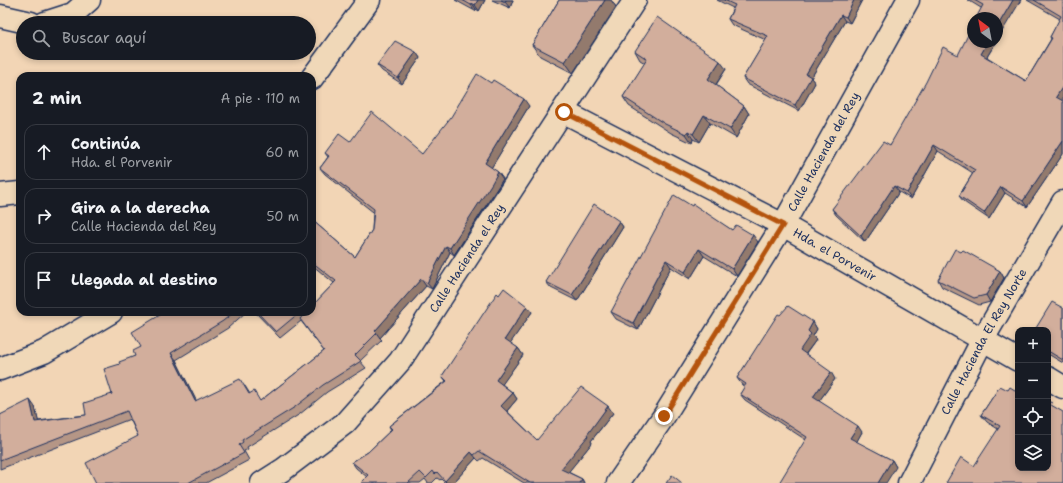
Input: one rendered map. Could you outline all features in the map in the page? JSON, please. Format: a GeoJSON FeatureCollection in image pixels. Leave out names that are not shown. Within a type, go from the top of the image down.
{"type":"FeatureCollection","features":[{"type":"Feature","properties":{"kind":"street"},"geometry":{"type":"LineString","coordinates":[[67,16],[73,14],[89,0]]}},
{"type":"Feature","properties":{"kind":"street"},"geometry":{"type":"LineString","coordinates":[[316,73],[369,0]]}},
{"type":"Feature","properties":{"kind":"street","name":"Calle Hacienda el Rey"},"geometry":{"type":"LineString","coordinates":[[262,483],[284,469],[345,422],[400,361],[564,112],[635,0]]}},
{"type":"Feature","properties":{"kind":"street","name":"Calle Hacienda del Rey"},"geometry":{"type":"LineString","coordinates":[[618,483],[664,416],[783,225],[908,0]]}},
{"type":"Feature","properties":{"kind":"street"},"geometry":{"type":"LineString","coordinates":[[0,16],[16,20]]}},
{"type":"Feature","properties":{"kind":"street","name":"Hda. el Porvenir"},"geometry":{"type":"LineString","coordinates":[[564,112],[783,225],[1015,358]]}},
{"type":"Feature","properties":{"kind":"street"},"geometry":{"type":"LineString","coordinates":[[0,195],[16,193]]}},
{"type":"Feature","properties":{"kind":"street","name":"Calle Hacienda El Rey Norte"},"geometry":{"type":"LineString","coordinates":[[909,483],[983,339],[1063,202]]}},
{"type":"Feature","properties":{"kind":"street"},"geometry":{"type":"LineString","coordinates":[[0,369],[44,352],[104,316]]}},
{"type":"Feature","properties":{"kind":"street"},"geometry":{"type":"LineString","coordinates":[[1051,380],[1063,387]]}},
{"type":"Feature","properties":{"kind":"building"},"geometry":{"type":"Polygon","coordinates":[[[462,0],[478,0],[475,5],[472,3],[471,5],[462,0]]]}},
{"type":"Feature","properties":{"kind":"building"},"geometry":{"type":"Polygon","coordinates":[[[559,0],[605,0],[565,62],[532,45],[559,0]]]}},
{"type":"Feature","properties":{"kind":"building"},"geometry":{"type":"Polygon","coordinates":[[[724,0],[854,0],[846,17],[841,15],[806,74],[811,77],[795,105],[743,78],[768,36],[728,19],[735,5],[724,0]]]}},
{"type":"Feature","properties":{"kind":"building"},"geometry":{"type":"Polygon","coordinates":[[[974,0],[1013,0],[1003,17],[1003,12],[979,12],[983,5],[974,0]]]}},
{"type":"Feature","properties":{"kind":"building"},"geometry":{"type":"Polygon","coordinates":[[[1034,0],[1063,0],[1063,86],[1056,97],[1063,101],[1063,141],[1023,201],[1001,187],[984,213],[959,196],[975,170],[934,145],[907,193],[894,186],[861,236],[832,209],[883,141],[890,145],[926,82],[943,47],[958,55],[967,37],[967,48],[984,48],[981,54],[1026,81],[1052,38],[1050,37],[1061,16],[1034,0]]]}},
{"type":"Feature","properties":{"kind":"building"},"geometry":{"type":"Polygon","coordinates":[[[657,17],[720,61],[708,79],[744,106],[730,129],[704,115],[693,134],[688,131],[686,134],[665,124],[623,97],[647,59],[635,51],[657,17]]]}},
{"type":"Feature","properties":{"kind":"building"},"geometry":{"type":"Polygon","coordinates":[[[395,41],[416,52],[398,78],[377,65],[395,41]]]}},
{"type":"Feature","properties":{"kind":"building"},"geometry":{"type":"Polygon","coordinates":[[[477,74],[491,83],[493,80],[524,99],[485,163],[498,172],[450,248],[446,246],[427,283],[421,279],[375,331],[377,333],[355,355],[361,361],[323,385],[295,407],[242,440],[243,442],[239,445],[244,453],[188,483],[96,483],[86,463],[138,436],[127,411],[0,460],[0,415],[30,400],[35,422],[86,415],[84,403],[112,394],[104,369],[120,364],[119,362],[135,356],[133,351],[141,347],[132,332],[158,316],[229,316],[171,353],[195,401],[240,379],[249,394],[254,391],[260,401],[324,351],[300,319],[303,316],[316,316],[316,302],[336,281],[316,265],[316,223],[355,257],[372,230],[374,209],[320,168],[329,156],[325,153],[339,134],[350,142],[372,112],[422,154],[451,117],[477,74]]]}},
{"type":"Feature","properties":{"kind":"building"},"geometry":{"type":"Polygon","coordinates":[[[674,195],[692,206],[693,204],[732,230],[736,225],[753,235],[732,269],[699,249],[685,272],[666,260],[633,323],[611,312],[674,195]]]}},
{"type":"Feature","properties":{"kind":"building"},"geometry":{"type":"Polygon","coordinates":[[[594,204],[619,221],[572,295],[546,282],[594,204]]]}},
{"type":"Feature","properties":{"kind":"building"},"geometry":{"type":"Polygon","coordinates":[[[955,249],[961,252],[963,250],[1000,271],[986,295],[974,298],[938,280],[955,249]]]}},
{"type":"Feature","properties":{"kind":"building"},"geometry":{"type":"Polygon","coordinates":[[[504,288],[527,306],[505,339],[518,348],[496,380],[513,393],[501,406],[537,440],[581,387],[608,406],[587,435],[588,436],[561,469],[582,479],[579,483],[530,483],[479,451],[474,455],[471,452],[445,481],[437,472],[435,474],[433,471],[426,478],[420,472],[408,483],[362,483],[361,482],[368,475],[352,462],[368,452],[392,429],[389,426],[447,381],[442,376],[497,293],[499,295],[504,288]]]}},
{"type":"Feature","properties":{"kind":"building"},"geometry":{"type":"Polygon","coordinates":[[[1052,302],[1063,308],[1063,360],[1051,353],[1051,327],[1037,327],[1052,302]]]}},
{"type":"Feature","properties":{"kind":"building"},"geometry":{"type":"Polygon","coordinates":[[[788,306],[813,322],[808,331],[811,334],[800,350],[831,372],[813,397],[858,426],[850,438],[892,460],[878,483],[779,483],[807,437],[740,394],[746,384],[737,378],[778,314],[780,315],[788,306]]]}},
{"type":"Feature","properties":{"kind":"building"},"geometry":{"type":"Polygon","coordinates":[[[261,316],[295,316],[276,332],[261,316]]]}},
{"type":"Feature","properties":{"kind":"building"},"geometry":{"type":"Polygon","coordinates":[[[1000,386],[1008,390],[1010,387],[1015,390],[1015,471],[1051,471],[1051,405],[1063,412],[1063,483],[946,483],[961,457],[974,466],[1000,426],[981,415],[1000,386]]]}},
{"type":"Feature","properties":{"kind":"building"},"geometry":{"type":"Polygon","coordinates":[[[672,475],[682,483],[666,483],[672,475]]]}},
{"type":"Feature","properties":{"kind":"route"},"geometry":{"type":"LineString","coordinates":[[564,112],[783,225],[664,416]]}}]}
